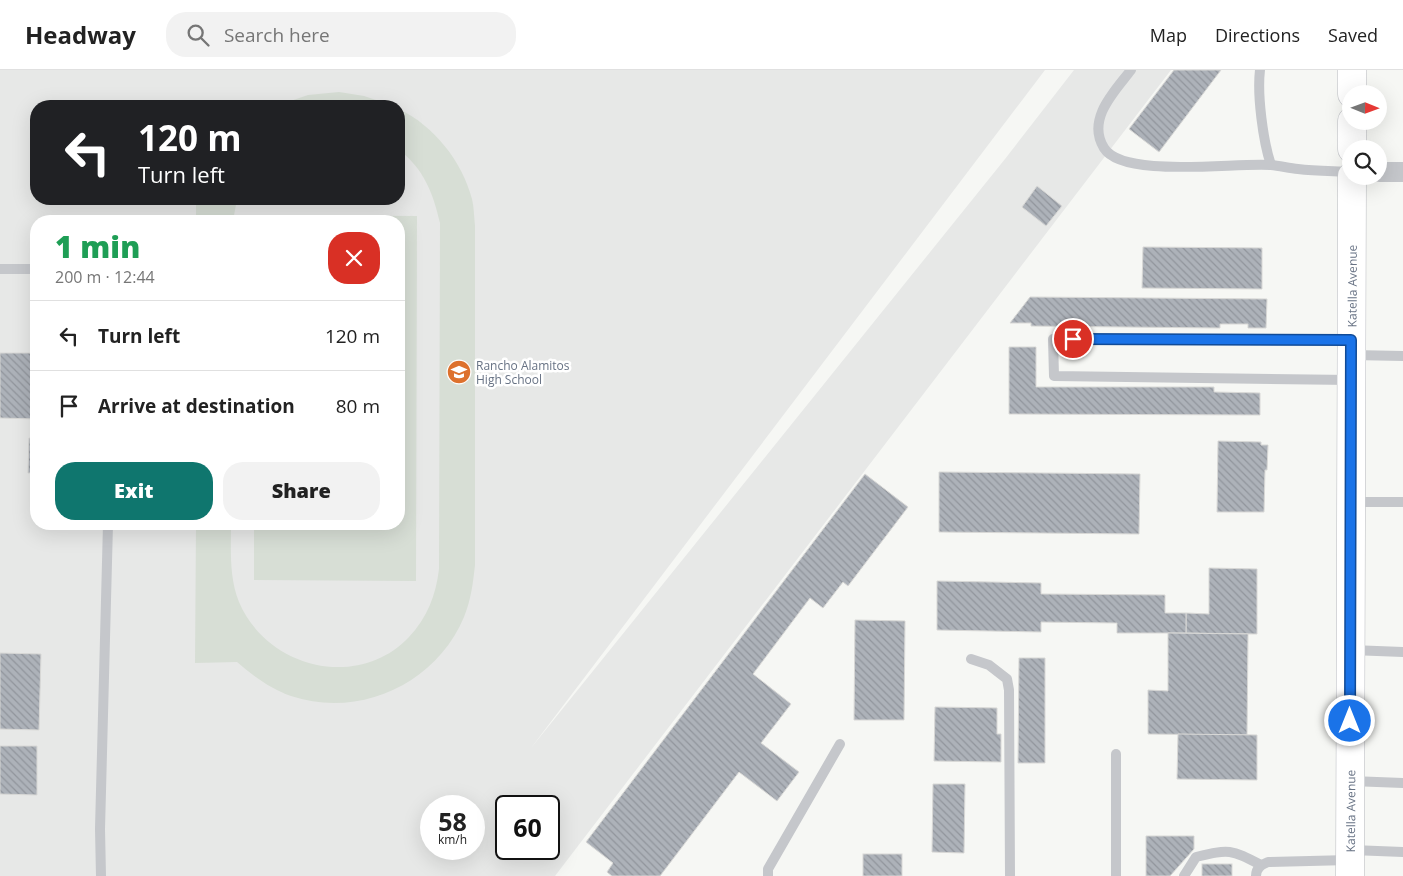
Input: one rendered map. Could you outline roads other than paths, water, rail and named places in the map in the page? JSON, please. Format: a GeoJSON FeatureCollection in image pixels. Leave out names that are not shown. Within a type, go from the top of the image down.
{"type":"FeatureCollection","features":[{"type":"Feature","properties":{"kind":"main road"},"geometry":{"type":"LineString","coordinates":[[1352,70],[1352,85]]}},
{"type":"Feature","properties":{"kind":"main road","name":"Katella Avenue"},"geometry":{"type":"LineString","coordinates":[[1350,862],[1352,185]]}},
{"type":"Feature","properties":{"kind":"street"},"geometry":{"type":"LineString","coordinates":[[1387,172],[1403,172]]}},
{"type":"Feature","properties":{"kind":"lane"},"geometry":{"type":"LineString","coordinates":[[1131,70],[1103,106],[1100,118],[1101,141],[1105,149],[1115,158],[1133,164],[1153,166],[1271,165],[1342,171]]}},
{"type":"Feature","properties":{"kind":"lane"},"geometry":{"type":"LineString","coordinates":[[1260,70],[1260,99],[1271,165]]}},
{"type":"Feature","properties":{"kind":"lane"},"geometry":{"type":"LineString","coordinates":[[0,269],[30,269]]}},
{"type":"Feature","properties":{"kind":"lane"},"geometry":{"type":"LineString","coordinates":[[1351,358],[1053,339],[1054,376],[1403,356]]}},
{"type":"Feature","properties":{"kind":"lane"},"geometry":{"type":"LineString","coordinates":[[1351,502],[1403,502]]}},
{"type":"Feature","properties":{"kind":"lane"},"geometry":{"type":"LineString","coordinates":[[101,876],[100,829],[108,530]]}},
{"type":"Feature","properties":{"kind":"lane"},"geometry":{"type":"LineString","coordinates":[[1350,650],[1403,652]]}},
{"type":"Feature","properties":{"kind":"lane"},"geometry":{"type":"LineString","coordinates":[[970,659],[990,665],[1007,679],[1009,690],[1010,876]]}},
{"type":"Feature","properties":{"kind":"lane"},"geometry":{"type":"LineString","coordinates":[[768,876],[768,869],[840,744]]}},
{"type":"Feature","properties":{"kind":"lane"},"geometry":{"type":"LineString","coordinates":[[1116,754],[1116,876]]}},
{"type":"Feature","properties":{"kind":"lane"},"geometry":{"type":"LineString","coordinates":[[1350,781],[1403,783]]}},
{"type":"Feature","properties":{"kind":"lane"},"geometry":{"type":"LineString","coordinates":[[1184,876],[1196,856],[1223,850],[1236,852],[1261,865]]}},
{"type":"Feature","properties":{"kind":"lane"},"geometry":{"type":"LineString","coordinates":[[1256,876],[1256,872],[1261,865],[1268,862],[1350,862],[1403,852]]}},
{"type":"Feature","properties":{"kind":"place","name":"Rancho Alamitos High School"},"geometry":{"type":"Point","coordinates":[459,372]}}]}
